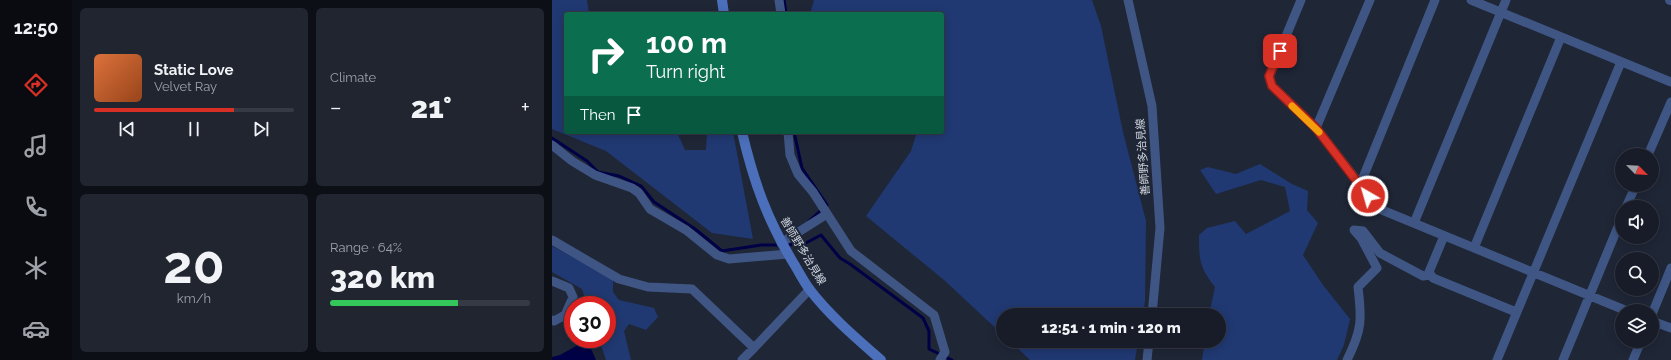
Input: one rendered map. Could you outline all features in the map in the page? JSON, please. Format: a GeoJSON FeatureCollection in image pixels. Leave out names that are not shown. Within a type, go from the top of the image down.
{"type":"FeatureCollection","features":[{"type":"Feature","properties":{"kind":"main road"},"geometry":{"type":"LineString","coordinates":[[722,0],[724,12]]}},
{"type":"Feature","properties":{"kind":"main road","name":"善師野多治見線"},"geometry":{"type":"LineString","coordinates":[[743,134],[757,188],[765,211],[784,248],[810,289],[840,324],[881,360]]}},
{"type":"Feature","properties":{"kind":"street"},"geometry":{"type":"LineString","coordinates":[[779,0],[782,12]]}},
{"type":"Feature","properties":{"kind":"street","name":"善師野多治見線"},"geometry":{"type":"LineString","coordinates":[[1128,0],[1152,106],[1160,228],[1153,308]]}},
{"type":"Feature","properties":{"kind":"street"},"geometry":{"type":"LineString","coordinates":[[1301,0],[1269,76],[1272,86],[1316,128],[1377,206],[1444,236],[1615,306]]}},
{"type":"Feature","properties":{"kind":"street"},"geometry":{"type":"LineString","coordinates":[[1316,128],[1370,0]]}},
{"type":"Feature","properties":{"kind":"street"},"geometry":{"type":"LineString","coordinates":[[1360,185],[1435,0]]}},
{"type":"Feature","properties":{"kind":"street"},"geometry":{"type":"LineString","coordinates":[[1471,0],[1671,82]]}},
{"type":"Feature","properties":{"kind":"street"},"geometry":{"type":"LineString","coordinates":[[1414,223],[1506,0]]}},
{"type":"Feature","properties":{"kind":"street"},"geometry":{"type":"LineString","coordinates":[[1474,248],[1561,37]]}},
{"type":"Feature","properties":{"kind":"street"},"geometry":{"type":"LineString","coordinates":[[1497,360],[1621,62]]}},
{"type":"Feature","properties":{"kind":"street"},"geometry":{"type":"LineString","coordinates":[[1651,148],[1671,102]]}},
{"type":"Feature","properties":{"kind":"street"},"geometry":{"type":"LineString","coordinates":[[788,134],[790,154],[794,166],[851,251],[934,315],[942,356]]}},
{"type":"Feature","properties":{"kind":"street"},"geometry":{"type":"LineString","coordinates":[[552,145],[572,161],[595,175],[632,188],[639,193],[650,209],[686,230],[717,255],[729,259],[784,248],[791,237],[826,214]]}},
{"type":"Feature","properties":{"kind":"street"},"geometry":{"type":"LineString","coordinates":[[1347,360],[1356,341],[1362,317],[1358,287],[1377,268],[1361,238],[1354,230],[1363,231],[1380,253],[1423,276],[1431,275]]}},
{"type":"Feature","properties":{"kind":"street"},"geometry":{"type":"LineString","coordinates":[[1563,360],[1615,234]]}},
{"type":"Feature","properties":{"kind":"street"},"geometry":{"type":"LineString","coordinates":[[1444,236],[1429,272],[1433,278],[1516,312]]}},
{"type":"Feature","properties":{"kind":"street"},"geometry":{"type":"LineString","coordinates":[[552,240],[619,279],[648,287],[692,289],[754,348]]}},
{"type":"Feature","properties":{"kind":"street"},"geometry":{"type":"LineString","coordinates":[[1656,304],[1671,268]]}},
{"type":"Feature","properties":{"kind":"street"},"geometry":{"type":"LineString","coordinates":[[552,281],[569,288],[573,297],[565,315],[554,321],[552,320]]}},
{"type":"Feature","properties":{"kind":"street"},"geometry":{"type":"LineString","coordinates":[[742,360],[810,289]]}},
{"type":"Feature","properties":{"kind":"street"},"geometry":{"type":"LineString","coordinates":[[1659,324],[1671,328]]}},
{"type":"Feature","properties":{"kind":"street"},"geometry":{"type":"LineString","coordinates":[[1148,360],[1149,348]]}},
{"type":"Feature","properties":{"kind":"street"},"geometry":{"type":"LineString","coordinates":[[1633,360],[1638,348]]}},
{"type":"Feature","properties":{"kind":"shaded area"},"geometry":{"type":"Polygon","coordinates":[[[552,0],[587,0],[589,12],[564,12],[564,134],[552,129],[552,0]]]}},
{"type":"Feature","properties":{"kind":"shaded area"},"geometry":{"type":"Polygon","coordinates":[[[814,0],[1092,0],[1101,26],[1123,132],[1146,221],[1144,308],[996,308],[996,328],[944,280],[866,216],[911,151],[916,134],[944,134],[944,12],[811,12],[814,0]]]}},
{"type":"Feature","properties":{"kind":"shaded area"},"geometry":{"type":"Polygon","coordinates":[[[564,134],[678,134],[685,150],[706,150],[707,134],[733,134],[753,239],[712,233],[606,151],[564,134]]]}},
{"type":"Feature","properties":{"kind":"shaded area"},"geometry":{"type":"Polygon","coordinates":[[[1260,164],[1292,184],[1308,191],[1307,210],[1318,223],[1303,255],[1323,285],[1350,319],[1344,345],[1337,360],[1202,360],[1204,348],[1226,348],[1226,308],[1210,308],[1215,287],[1206,274],[1201,262],[1199,235],[1207,228],[1235,221],[1246,234],[1290,211],[1285,187],[1261,180],[1216,194],[1200,170],[1208,167],[1236,174],[1260,164]]]}},
{"type":"Feature","properties":{"kind":"shaded area"},"geometry":{"type":"Polygon","coordinates":[[[552,246],[613,279],[613,292],[616,296],[584,296],[582,289],[552,272],[552,246]]]}},
{"type":"Feature","properties":{"kind":"shaded area"},"geometry":{"type":"Polygon","coordinates":[[[616,296],[619,300],[654,308],[658,317],[646,330],[629,324],[624,331],[631,360],[606,360],[602,348],[616,348],[616,296]]]}},
{"type":"Feature","properties":{"kind":"shaded area"},"geometry":{"type":"Polygon","coordinates":[[[573,348],[591,348],[596,360],[552,360],[552,357],[560,355],[573,348]]]}},
{"type":"Feature","properties":{"kind":"shaded area"},"geometry":{"type":"Polygon","coordinates":[[[1017,348],[1137,348],[1135,360],[1030,360],[1017,348]]]}},
{"type":"Feature","properties":{"kind":"waterway"},"geometry":{"type":"LineString","coordinates":[[784,0],[786,12]]}},
{"type":"Feature","properties":{"kind":"waterway"},"geometry":{"type":"LineString","coordinates":[[794,134],[802,168],[827,205],[809,221]]}},
{"type":"Feature","properties":{"kind":"waterway"},"geometry":{"type":"LineString","coordinates":[[552,138],[587,161],[598,172],[619,176],[641,186],[654,202],[695,229],[722,251],[761,245],[780,245]]}},
{"type":"Feature","properties":{"kind":"waterway"},"geometry":{"type":"LineString","coordinates":[[785,245],[804,244],[821,235],[840,258],[923,318],[929,331],[929,349],[952,360]]}},
{"type":"Feature","properties":{"kind":"slow traffic"},"geometry":{"type":"LineString","coordinates":[[1292,106],[1319,132]]}},
{"type":"Feature","properties":{"kind":"route"},"geometry":{"type":"LineString","coordinates":[[1280,51],[1269,76],[1272,86],[1316,128],[1368,196]]}}]}
